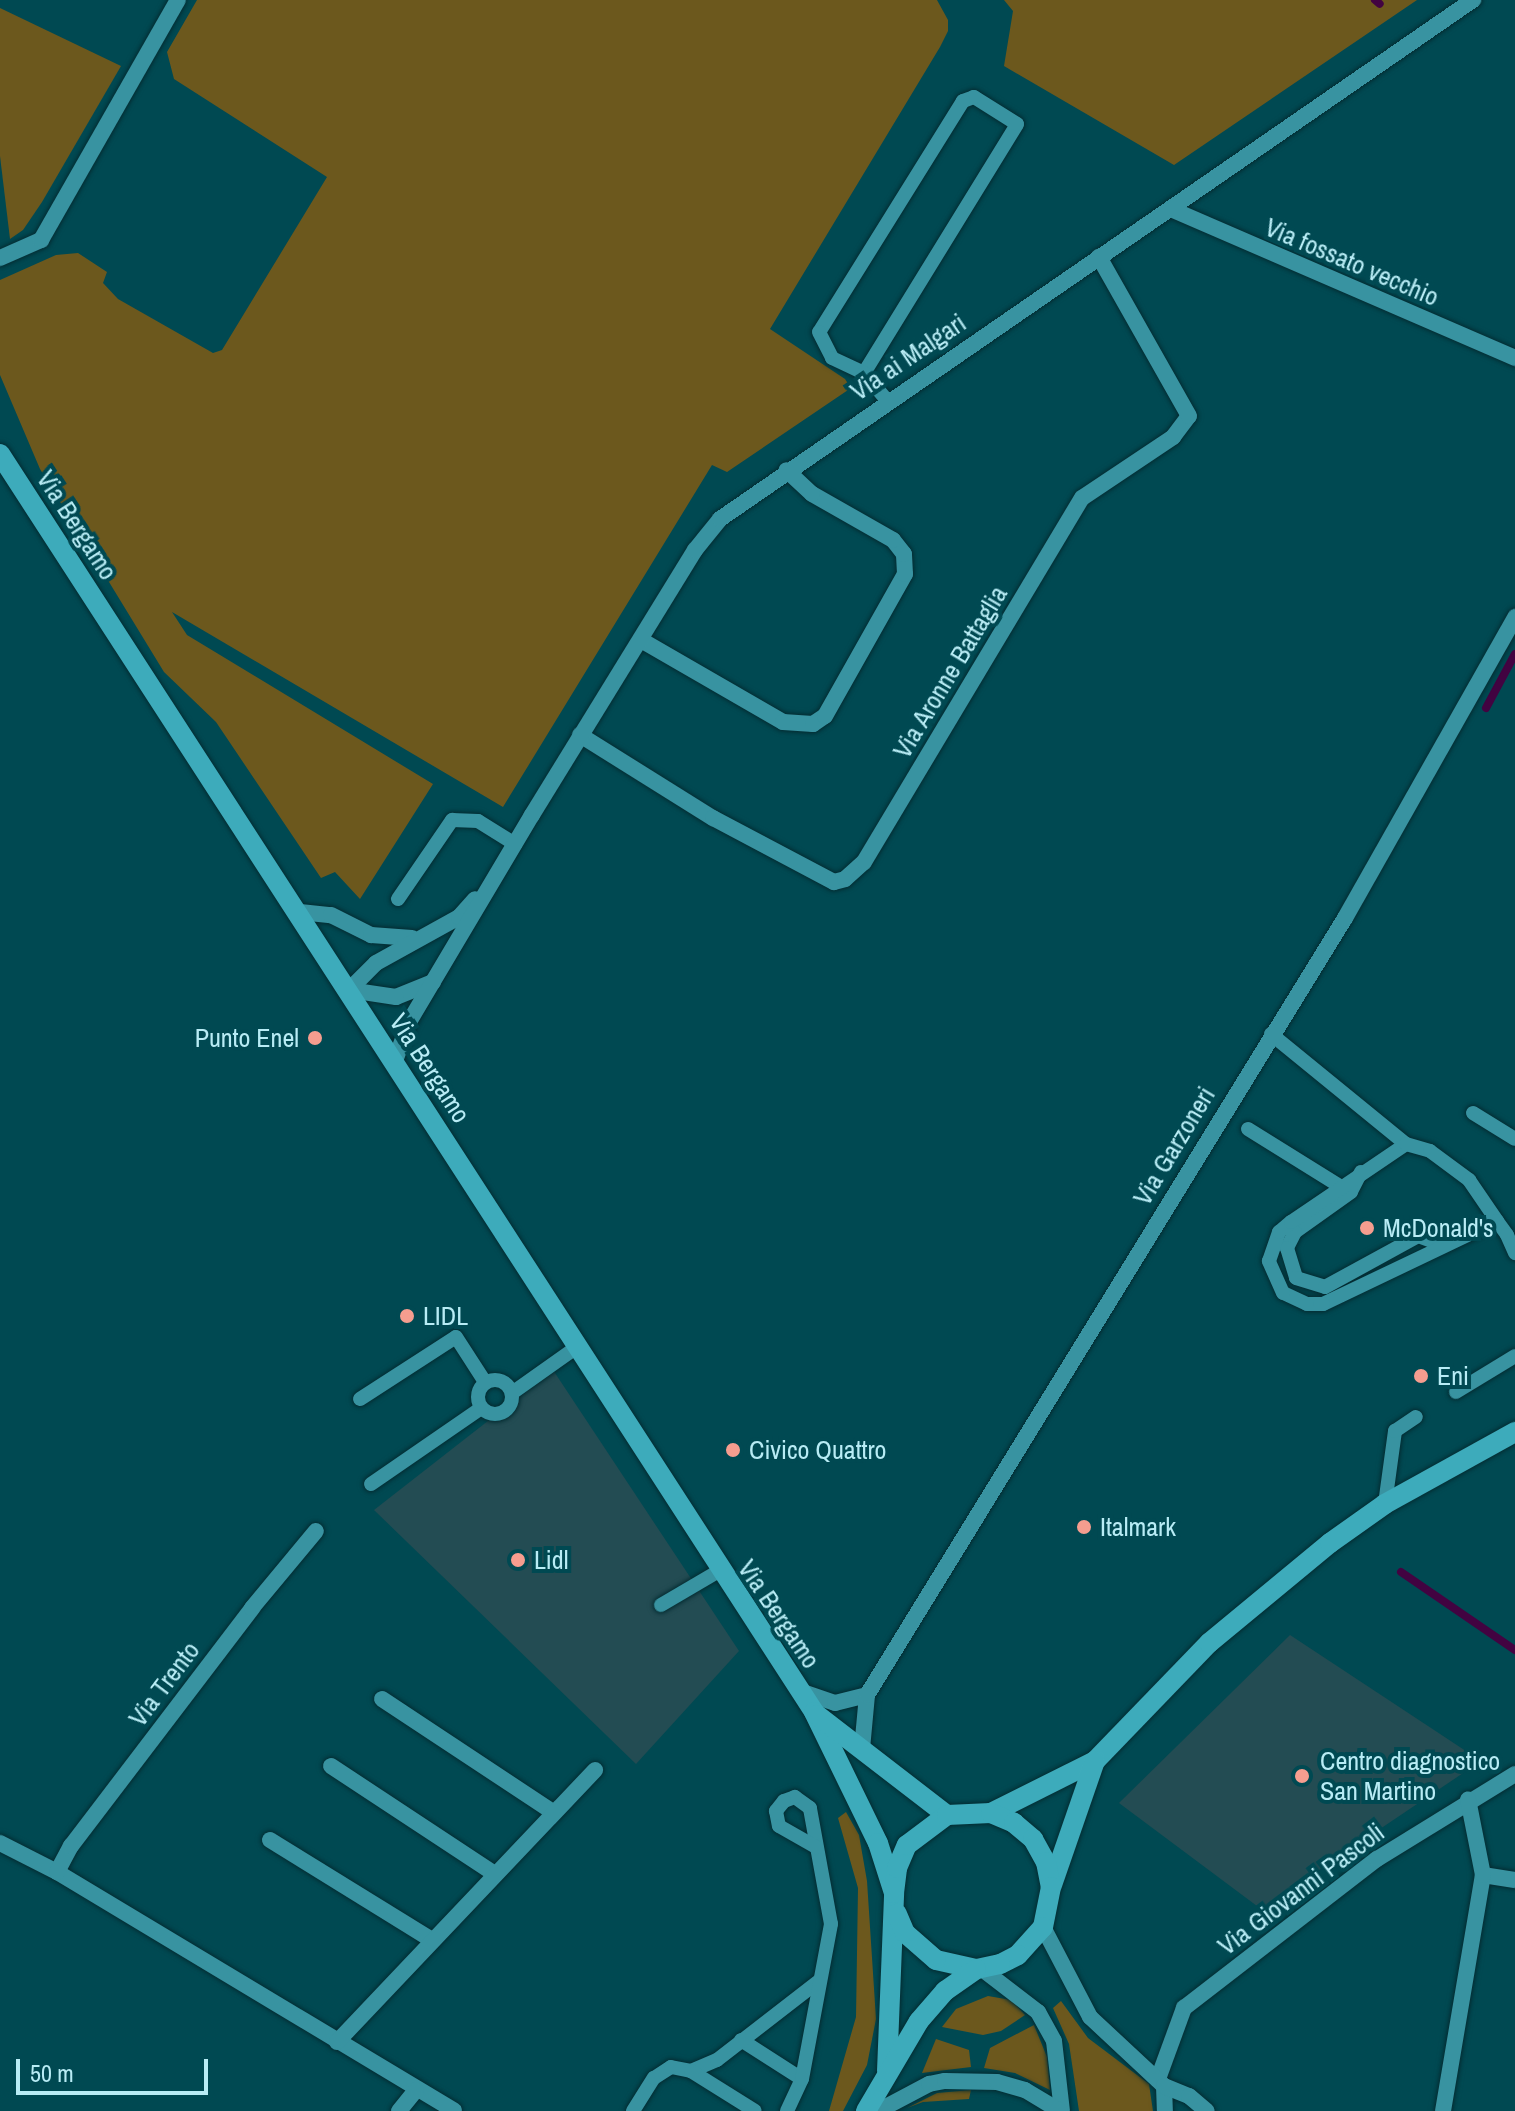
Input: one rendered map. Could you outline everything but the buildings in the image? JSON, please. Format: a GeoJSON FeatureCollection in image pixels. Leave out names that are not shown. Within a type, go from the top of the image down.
{"type":"FeatureCollection","features":[{"type":"Feature","properties":{"kind":"main road","name":"Via Bergamo"},"geometry":{"type":"LineString","coordinates":[[0,454],[300,912],[719,1571],[814,1712],[878,1843],[895,1903]]}},
{"type":"Feature","properties":{"kind":"main road"},"geometry":{"type":"LineString","coordinates":[[887,2071],[897,1868],[907,1845],[947,1815],[991,1813],[1095,1761],[1209,1643],[1385,1504],[1515,1432]]}},
{"type":"Feature","properties":{"kind":"main road","name":"Via Bergamo"},"geometry":{"type":"LineString","coordinates":[[814,1712],[947,1815]]}},
{"type":"Feature","properties":{"kind":"main road"},"geometry":{"type":"LineString","coordinates":[[866,2111],[887,2071],[936,2001],[979,1969],[1018,1955],[1043,1927],[1051,1887],[1095,1761]]}},
{"type":"Feature","properties":{"kind":"main road"},"geometry":{"type":"LineString","coordinates":[[991,1813],[1014,1823],[1033,1839],[1046,1862],[1051,1887]]}},
{"type":"Feature","properties":{"kind":"main road"},"geometry":{"type":"LineString","coordinates":[[895,1903],[919,1949],[955,1968],[979,1969]]}},
{"type":"Feature","properties":{"kind":"street"},"geometry":{"type":"LineString","coordinates":[[0,258],[41,240],[178,0]]}},
{"type":"Feature","properties":{"kind":"street","name":"Via ai Malgari"},"geometry":{"type":"LineString","coordinates":[[395,1061],[409,1022],[580,735],[707,533],[740,501],[1473,0]]}},
{"type":"Feature","properties":{"kind":"street","name":"Via fossato vecchio"},"geometry":{"type":"LineString","coordinates":[[1171,209],[1515,358]]}},
{"type":"Feature","properties":{"kind":"street","name":"Via Aronne Battaglia"},"geometry":{"type":"LineString","coordinates":[[580,735],[713,818],[834,882],[845,879],[864,862],[1082,498],[1173,437],[1189,416],[1099,257]]}},
{"type":"Feature","properties":{"kind":"street"},"geometry":{"type":"LineString","coordinates":[[641,640],[783,722],[813,724],[825,716],[905,574],[904,554],[893,540],[812,494],[786,470]]}},
{"type":"Feature","properties":{"kind":"street","name":"Via Garzoneri"},"geometry":{"type":"LineString","coordinates":[[862,1749],[867,1695],[941,1581],[1271,1034],[1345,918],[1515,617]]}},
{"type":"Feature","properties":{"kind":"street","name":"Via ai Malgari"},"geometry":{"type":"LineString","coordinates":[[349,990],[376,963],[459,917],[496,876]]}},
{"type":"Feature","properties":{"kind":"street"},"geometry":{"type":"LineString","coordinates":[[300,912],[331,915],[371,935],[422,937]]}},
{"type":"Feature","properties":{"kind":"street"},"geometry":{"type":"LineString","coordinates":[[349,990],[396,997],[435,981]]}},
{"type":"Feature","properties":{"kind":"street","name":"Via Trento"},"geometry":{"type":"LineString","coordinates":[[57,1872],[176,1708],[316,1531]]}},
{"type":"Feature","properties":{"kind":"street"},"geometry":{"type":"LineString","coordinates":[[798,1689],[835,1703],[867,1695]]}},
{"type":"Feature","properties":{"kind":"street"},"geometry":{"type":"LineString","coordinates":[[382,1699],[554,1813]]}},
{"type":"Feature","properties":{"kind":"street"},"geometry":{"type":"LineString","coordinates":[[331,1766],[495,1874]]}},
{"type":"Feature","properties":{"kind":"street"},"geometry":{"type":"LineString","coordinates":[[337,2042],[595,1770]]}},
{"type":"Feature","properties":{"kind":"street","name":"Via Giovanni Pascoli"},"geometry":{"type":"LineString","coordinates":[[1161,2083],[1184,2008],[1377,1859],[1468,1799],[1515,1774]]}},
{"type":"Feature","properties":{"kind":"street"},"geometry":{"type":"LineString","coordinates":[[1443,2111],[1483,1875],[1468,1799]]}},
{"type":"Feature","properties":{"kind":"street"},"geometry":{"type":"LineString","coordinates":[[270,1840],[432,1940]]}},
{"type":"Feature","properties":{"kind":"street"},"geometry":{"type":"LineString","coordinates":[[0,1843],[57,1872],[454,2111]]}},
{"type":"Feature","properties":{"kind":"street"},"geometry":{"type":"LineString","coordinates":[[1483,1875],[1515,1880]]}},
{"type":"Feature","properties":{"kind":"street"},"geometry":{"type":"LineString","coordinates":[[1043,1927],[1090,2017],[1161,2083],[1189,2096],[1207,2111]]}},
{"type":"Feature","properties":{"kind":"street"},"geometry":{"type":"LineString","coordinates":[[979,1969],[1038,2012],[1054,2041],[1061,2111]]}},
{"type":"Feature","properties":{"kind":"street"},"geometry":{"type":"LineString","coordinates":[[878,2111],[929,2084],[945,2081],[997,2082],[1025,2090],[1061,2111]]}},
{"type":"Feature","properties":{"kind":"street"},"geometry":{"type":"LineString","coordinates":[[1161,2083],[1165,2111]]}},
{"type":"Feature","properties":{"kind":"street"},"geometry":{"type":"LineString","coordinates":[[399,2111],[416,2090]]}},
{"type":"Feature","properties":{"kind":"lane"},"geometry":{"type":"LineString","coordinates":[[864,373],[1017,124],[974,97],[963,101],[824,318],[819,332],[832,358],[864,373],[887,400]]}},
{"type":"Feature","properties":{"kind":"lane"},"geometry":{"type":"LineString","coordinates":[[398,899],[452,820],[478,821],[515,844]]}},
{"type":"Feature","properties":{"kind":"lane"},"geometry":{"type":"LineString","coordinates":[[1271,1034],[1406,1144],[1451,1163],[1497,1221],[1511,1232],[1515,1253]]}},
{"type":"Feature","properties":{"kind":"lane"},"geometry":{"type":"LineString","coordinates":[[1473,1113],[1515,1139]]}},
{"type":"Feature","properties":{"kind":"lane"},"geometry":{"type":"LineString","coordinates":[[1248,1129],[1338,1185]]}},
{"type":"Feature","properties":{"kind":"lane"},"geometry":{"type":"LineString","coordinates":[[1406,1144],[1338,1185],[1279,1232],[1272,1246],[1274,1280],[1295,1301],[1332,1301],[1440,1244],[1497,1221]]}},
{"type":"Feature","properties":{"kind":"lane"},"geometry":{"type":"LineString","coordinates":[[1361,1171],[1351,1192],[1295,1232],[1287,1248],[1296,1278],[1325,1287],[1418,1236],[1440,1244]]}},
{"type":"Feature","properties":{"kind":"lane"},"geometry":{"type":"LineString","coordinates":[[360,1399],[456,1337],[485,1382]]}},
{"type":"Feature","properties":{"kind":"lane"},"geometry":{"type":"LineString","coordinates":[[371,1484],[481,1408],[502,1412],[512,1393],[577,1347]]}},
{"type":"Feature","properties":{"kind":"lane"},"geometry":{"type":"LineString","coordinates":[[1456,1392],[1515,1356]]}},
{"type":"Feature","properties":{"kind":"lane"},"geometry":{"type":"LineString","coordinates":[[485,1382],[501,1381],[512,1393]]}},
{"type":"Feature","properties":{"kind":"lane"},"geometry":{"type":"LineString","coordinates":[[481,1408],[477,1394],[485,1382]]}},
{"type":"Feature","properties":{"kind":"lane"},"geometry":{"type":"LineString","coordinates":[[1385,1504],[1395,1431],[1416,1417]]}},
{"type":"Feature","properties":{"kind":"lane"},"geometry":{"type":"LineString","coordinates":[[661,1605],[719,1571]]}},
{"type":"Feature","properties":{"kind":"lane"},"geometry":{"type":"LineString","coordinates":[[787,2111],[802,2079],[831,1924],[816,1847]]}},
{"type":"Feature","properties":{"kind":"lane"},"geometry":{"type":"LineString","coordinates":[[691,2071],[717,2060],[819,1981]]}},
{"type":"Feature","properties":{"kind":"lane"},"geometry":{"type":"LineString","coordinates":[[741,2040],[802,2079]]}},
{"type":"Feature","properties":{"kind":"lane"},"geometry":{"type":"LineString","coordinates":[[633,2111],[654,2078],[671,2067],[691,2071],[755,2111]]}},
{"type":"Feature","properties":{"kind":"shaded area"},"geometry":{"type":"Polygon","coordinates":[[[197,0],[937,0],[948,20],[948,31],[940,47],[770,329],[845,379],[851,388],[727,472],[712,465],[503,807],[172,612],[187,635],[433,784],[360,899],[335,872],[321,878],[216,722],[164,672],[40,469],[0,375],[0,280],[56,255],[78,253],[107,272],[103,283],[118,299],[213,353],[222,350],[327,177],[174,79],[167,52],[197,0]]]}},
{"type":"Feature","properties":{"kind":"shaded area"},"geometry":{"type":"Polygon","coordinates":[[[1004,0],[1417,0],[1174,165],[1004,66],[1013,11],[1004,0]]]}},
{"type":"Feature","properties":{"kind":"shaded area"},"geometry":{"type":"Polygon","coordinates":[[[0,8],[121,66],[42,202],[23,230],[10,239],[0,156],[0,8]]]}},
{"type":"Feature","properties":{"kind":"shaded area"},"geometry":{"type":"Polygon","coordinates":[[[553,1370],[739,1651],[636,1764],[374,1510],[553,1370]]]}},
{"type":"Feature","properties":{"kind":"shaded area","name":"Centro diagnostico San Martino"},"geometry":{"type":"Polygon","coordinates":[[[1290,1635],[1481,1761],[1261,1909],[1119,1803],[1290,1635]]]}},
{"type":"Feature","properties":{"kind":"shaded area"},"geometry":{"type":"Polygon","coordinates":[[[846,1812],[859,1835],[867,1881],[876,2019],[867,2065],[843,2111],[829,2111],[856,2017],[858,1888],[838,1818],[846,1812]]]}},
{"type":"Feature","properties":{"kind":"shaded area"},"geometry":{"type":"Polygon","coordinates":[[[988,1996],[1011,2000],[1025,2015],[1001,2031],[983,2035],[942,2027],[956,2009],[988,1996]]]}},
{"type":"Feature","properties":{"kind":"shaded area"},"geometry":{"type":"Polygon","coordinates":[[[1061,2001],[1088,2038],[1149,2084],[1153,2111],[1079,2111],[1069,2044],[1053,2008],[1061,2001]]]}},
{"type":"Feature","properties":{"kind":"shaded area"},"geometry":{"type":"Polygon","coordinates":[[[1034,2025],[1047,2057],[1050,2090],[1015,2073],[984,2068],[990,2048],[1034,2025]]]}},
{"type":"Feature","properties":{"kind":"shaded area"},"geometry":{"type":"Polygon","coordinates":[[[936,2039],[969,2050],[971,2067],[922,2073],[936,2039]]]}},
{"type":"Feature","properties":{"kind":"shaded area"},"geometry":{"type":"Polygon","coordinates":[[[971,2090],[969,2099],[923,2102],[907,2108],[937,2093],[971,2090]]]}},
{"type":"Feature","properties":{"kind":"waterway"},"geometry":{"type":"LineString","coordinates":[[1375,0],[1380,4]]}},
{"type":"Feature","properties":{"kind":"waterway"},"geometry":{"type":"LineString","coordinates":[[1486,708],[1515,654]]}},
{"type":"Feature","properties":{"kind":"waterway"},"geometry":{"type":"LineString","coordinates":[[1401,1572],[1515,1650]]}},
{"type":"Feature","properties":{"kind":"place","name":"Punto Enel"},"geometry":{"type":"Point","coordinates":[315,1038]}},
{"type":"Feature","properties":{"kind":"place","name":"McDonald's"},"geometry":{"type":"Point","coordinates":[1367,1228]}},
{"type":"Feature","properties":{"kind":"place","name":"LIDL"},"geometry":{"type":"Point","coordinates":[407,1316]}},
{"type":"Feature","properties":{"kind":"place","name":"Eni"},"geometry":{"type":"Point","coordinates":[1421,1376]}},
{"type":"Feature","properties":{"kind":"place","name":"Civico Quattro"},"geometry":{"type":"Point","coordinates":[733,1450]}},
{"type":"Feature","properties":{"kind":"place","name":"Italmark"},"geometry":{"type":"Point","coordinates":[1084,1527]}},
{"type":"Feature","properties":{"kind":"place","name":"Lidl"},"geometry":{"type":"Point","coordinates":[518,1560]}},
{"type":"Feature","properties":{"kind":"place","name":"Centro diagnostico San Martino"},"geometry":{"type":"Point","coordinates":[1302,1776]}}]}
